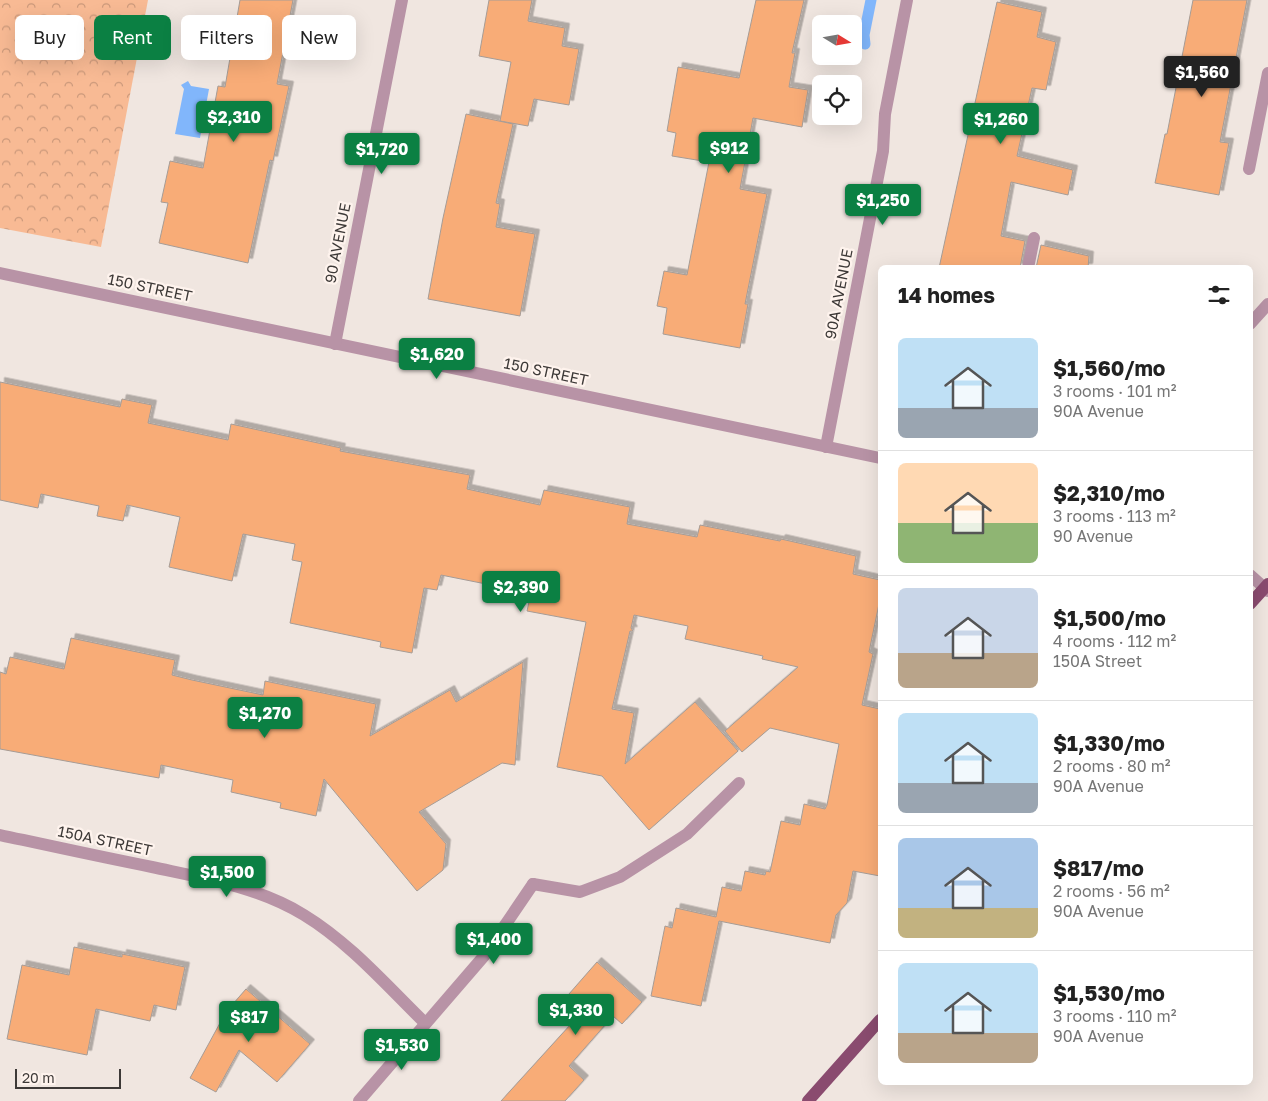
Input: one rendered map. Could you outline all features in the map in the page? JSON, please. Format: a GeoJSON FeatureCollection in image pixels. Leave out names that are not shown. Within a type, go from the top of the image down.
{"type":"FeatureCollection","features":[{"type":"Feature","properties":{"kind":"main road"},"geometry":{"type":"LineString","coordinates":[[1253,601],[1267,588]]}},
{"type":"Feature","properties":{"kind":"main road"},"geometry":{"type":"LineString","coordinates":[[808,1101],[878,1022]]}},
{"type":"Feature","properties":{"kind":"street","name":"90 AVENUE"},"geometry":{"type":"LineString","coordinates":[[335,344],[402,0]]}},
{"type":"Feature","properties":{"kind":"street","name":"90A AVENUE"},"geometry":{"type":"LineString","coordinates":[[826,447],[883,151],[885,114],[907,0]]}},
{"type":"Feature","properties":{"kind":"street"},"geometry":{"type":"LineString","coordinates":[[1249,169],[1268,73]]}},
{"type":"Feature","properties":{"kind":"street"},"geometry":{"type":"LineString","coordinates":[[1029,265],[1034,238]]}},
{"type":"Feature","properties":{"kind":"street","name":"150 STREET"},"geometry":{"type":"LineString","coordinates":[[0,273],[878,458]]}},
{"type":"Feature","properties":{"kind":"street"},"geometry":{"type":"LineString","coordinates":[[1253,321],[1268,304]]}},
{"type":"Feature","properties":{"kind":"street"},"geometry":{"type":"LineString","coordinates":[[1253,577],[1267,588]]}},
{"type":"Feature","properties":{"kind":"street"},"geometry":{"type":"LineString","coordinates":[[359,1101],[484,956],[534,884],[580,892],[620,877],[686,834],[739,783]]}},
{"type":"Feature","properties":{"kind":"street","name":"150A STREET"},"geometry":{"type":"LineString","coordinates":[[0,835],[201,877],[247,890],[275,901],[303,914],[345,945],[426,1023]]}},
{"type":"Feature","properties":{"kind":"green space"},"geometry":{"type":"Polygon","coordinates":[[[0,0],[148,0],[145,15],[94,15],[94,60],[137,60],[101,247],[0,228],[0,0]]]}},
{"type":"Feature","properties":{"kind":"water"},"geometry":{"type":"Polygon","coordinates":[[[188,81],[191,86],[209,89],[200,138],[175,134],[184,89],[181,85],[188,81]]]}},
{"type":"Feature","properties":{"kind":"building"},"geometry":{"type":"Polygon","coordinates":[[[240,0],[293,0],[290,15],[282,15],[282,58],[277,84],[289,86],[273,161],[270,160],[248,263],[159,243],[168,203],[161,202],[170,161],[203,168],[218,86],[225,87],[230,60],[272,60],[272,15],[237,15],[240,0]]]}},
{"type":"Feature","properties":{"kind":"building"},"geometry":{"type":"Polygon","coordinates":[[[489,0],[532,0],[528,21],[565,28],[562,46],[579,49],[569,105],[534,99],[528,126],[500,121],[511,62],[479,56],[489,0]]]}},
{"type":"Feature","properties":{"kind":"building"},"geometry":{"type":"Polygon","coordinates":[[[756,0],[804,0],[792,53],[795,53],[789,87],[808,90],[802,127],[753,118],[740,189],[767,194],[745,304],[748,304],[740,348],[663,334],[667,308],[657,306],[664,271],[687,275],[709,162],[672,156],[676,133],[667,131],[678,67],[739,78],[756,0]]]}},
{"type":"Feature","properties":{"kind":"building"},"geometry":{"type":"Polygon","coordinates":[[[1193,0],[1247,0],[1220,142],[1229,143],[1219,195],[1155,183],[1165,134],[1167,134],[1193,0]]]}},
{"type":"Feature","properties":{"kind":"building"},"geometry":{"type":"Polygon","coordinates":[[[997,2],[1042,12],[1037,37],[1056,42],[1046,90],[1032,88],[1017,156],[1073,170],[1068,195],[1011,182],[1001,236],[1025,241],[1021,265],[940,265],[997,2]]]}},
{"type":"Feature","properties":{"kind":"building"},"geometry":{"type":"Polygon","coordinates":[[[466,114],[513,124],[496,203],[500,204],[496,227],[535,234],[520,316],[428,299],[443,218],[466,114]]]}},
{"type":"Feature","properties":{"kind":"building"},"geometry":{"type":"Polygon","coordinates":[[[1041,245],[1089,256],[1088,265],[1037,265],[1041,245]]]}},
{"type":"Feature","properties":{"kind":"building"},"geometry":{"type":"Polygon","coordinates":[[[0,382],[120,407],[122,399],[152,405],[148,423],[228,440],[231,424],[341,448],[340,451],[470,475],[467,489],[540,505],[544,490],[630,507],[627,524],[697,537],[700,525],[780,541],[781,539],[856,556],[853,574],[878,580],[878,609],[869,652],[873,654],[862,705],[878,709],[878,876],[853,871],[847,903],[836,915],[830,943],[719,921],[701,1006],[651,996],[665,926],[672,928],[676,908],[716,917],[722,887],[741,891],[745,871],[765,875],[766,871],[770,872],[781,821],[800,825],[804,804],[825,809],[827,805],[839,744],[770,728],[742,752],[725,731],[798,667],[762,659],[763,656],[685,639],[688,626],[634,615],[631,628],[633,631],[630,631],[612,709],[634,713],[625,764],[695,702],[738,751],[649,830],[602,776],[557,767],[586,622],[527,611],[531,593],[441,575],[437,590],[424,588],[412,653],[380,647],[381,642],[290,623],[302,562],[292,560],[295,544],[243,534],[232,581],[169,567],[180,517],[127,505],[123,521],[97,516],[99,506],[41,494],[38,508],[0,500],[0,382]]]}},
{"type":"Feature","properties":{"kind":"building"},"geometry":{"type":"Polygon","coordinates":[[[71,638],[175,660],[172,675],[192,680],[263,695],[265,681],[376,704],[370,736],[450,690],[456,702],[523,662],[515,765],[502,763],[419,812],[446,844],[443,870],[417,891],[324,779],[316,816],[280,808],[281,803],[231,792],[233,780],[161,765],[159,778],[0,749],[0,672],[6,674],[10,657],[64,669],[71,638]]]}},
{"type":"Feature","properties":{"kind":"building"},"geometry":{"type":"Polygon","coordinates":[[[74,947],[122,957],[122,954],[185,967],[176,1010],[154,1005],[150,1021],[96,1009],[87,1055],[7,1039],[22,965],[69,975],[74,947]]]}},
{"type":"Feature","properties":{"kind":"building"},"geometry":{"type":"Polygon","coordinates":[[[597,962],[642,1002],[622,1024],[613,1016],[569,1066],[584,1080],[565,1101],[501,1101],[571,1024],[555,1010],[597,962]]]}},
{"type":"Feature","properties":{"kind":"building"},"geometry":{"type":"Polygon","coordinates":[[[246,989],[310,1044],[277,1082],[239,1050],[216,1092],[190,1078],[226,1012],[246,989]]]}},
{"type":"Feature","properties":{"kind":"waterway"},"geometry":{"type":"LineString","coordinates":[[865,44],[864,35],[871,0]]}}]}
